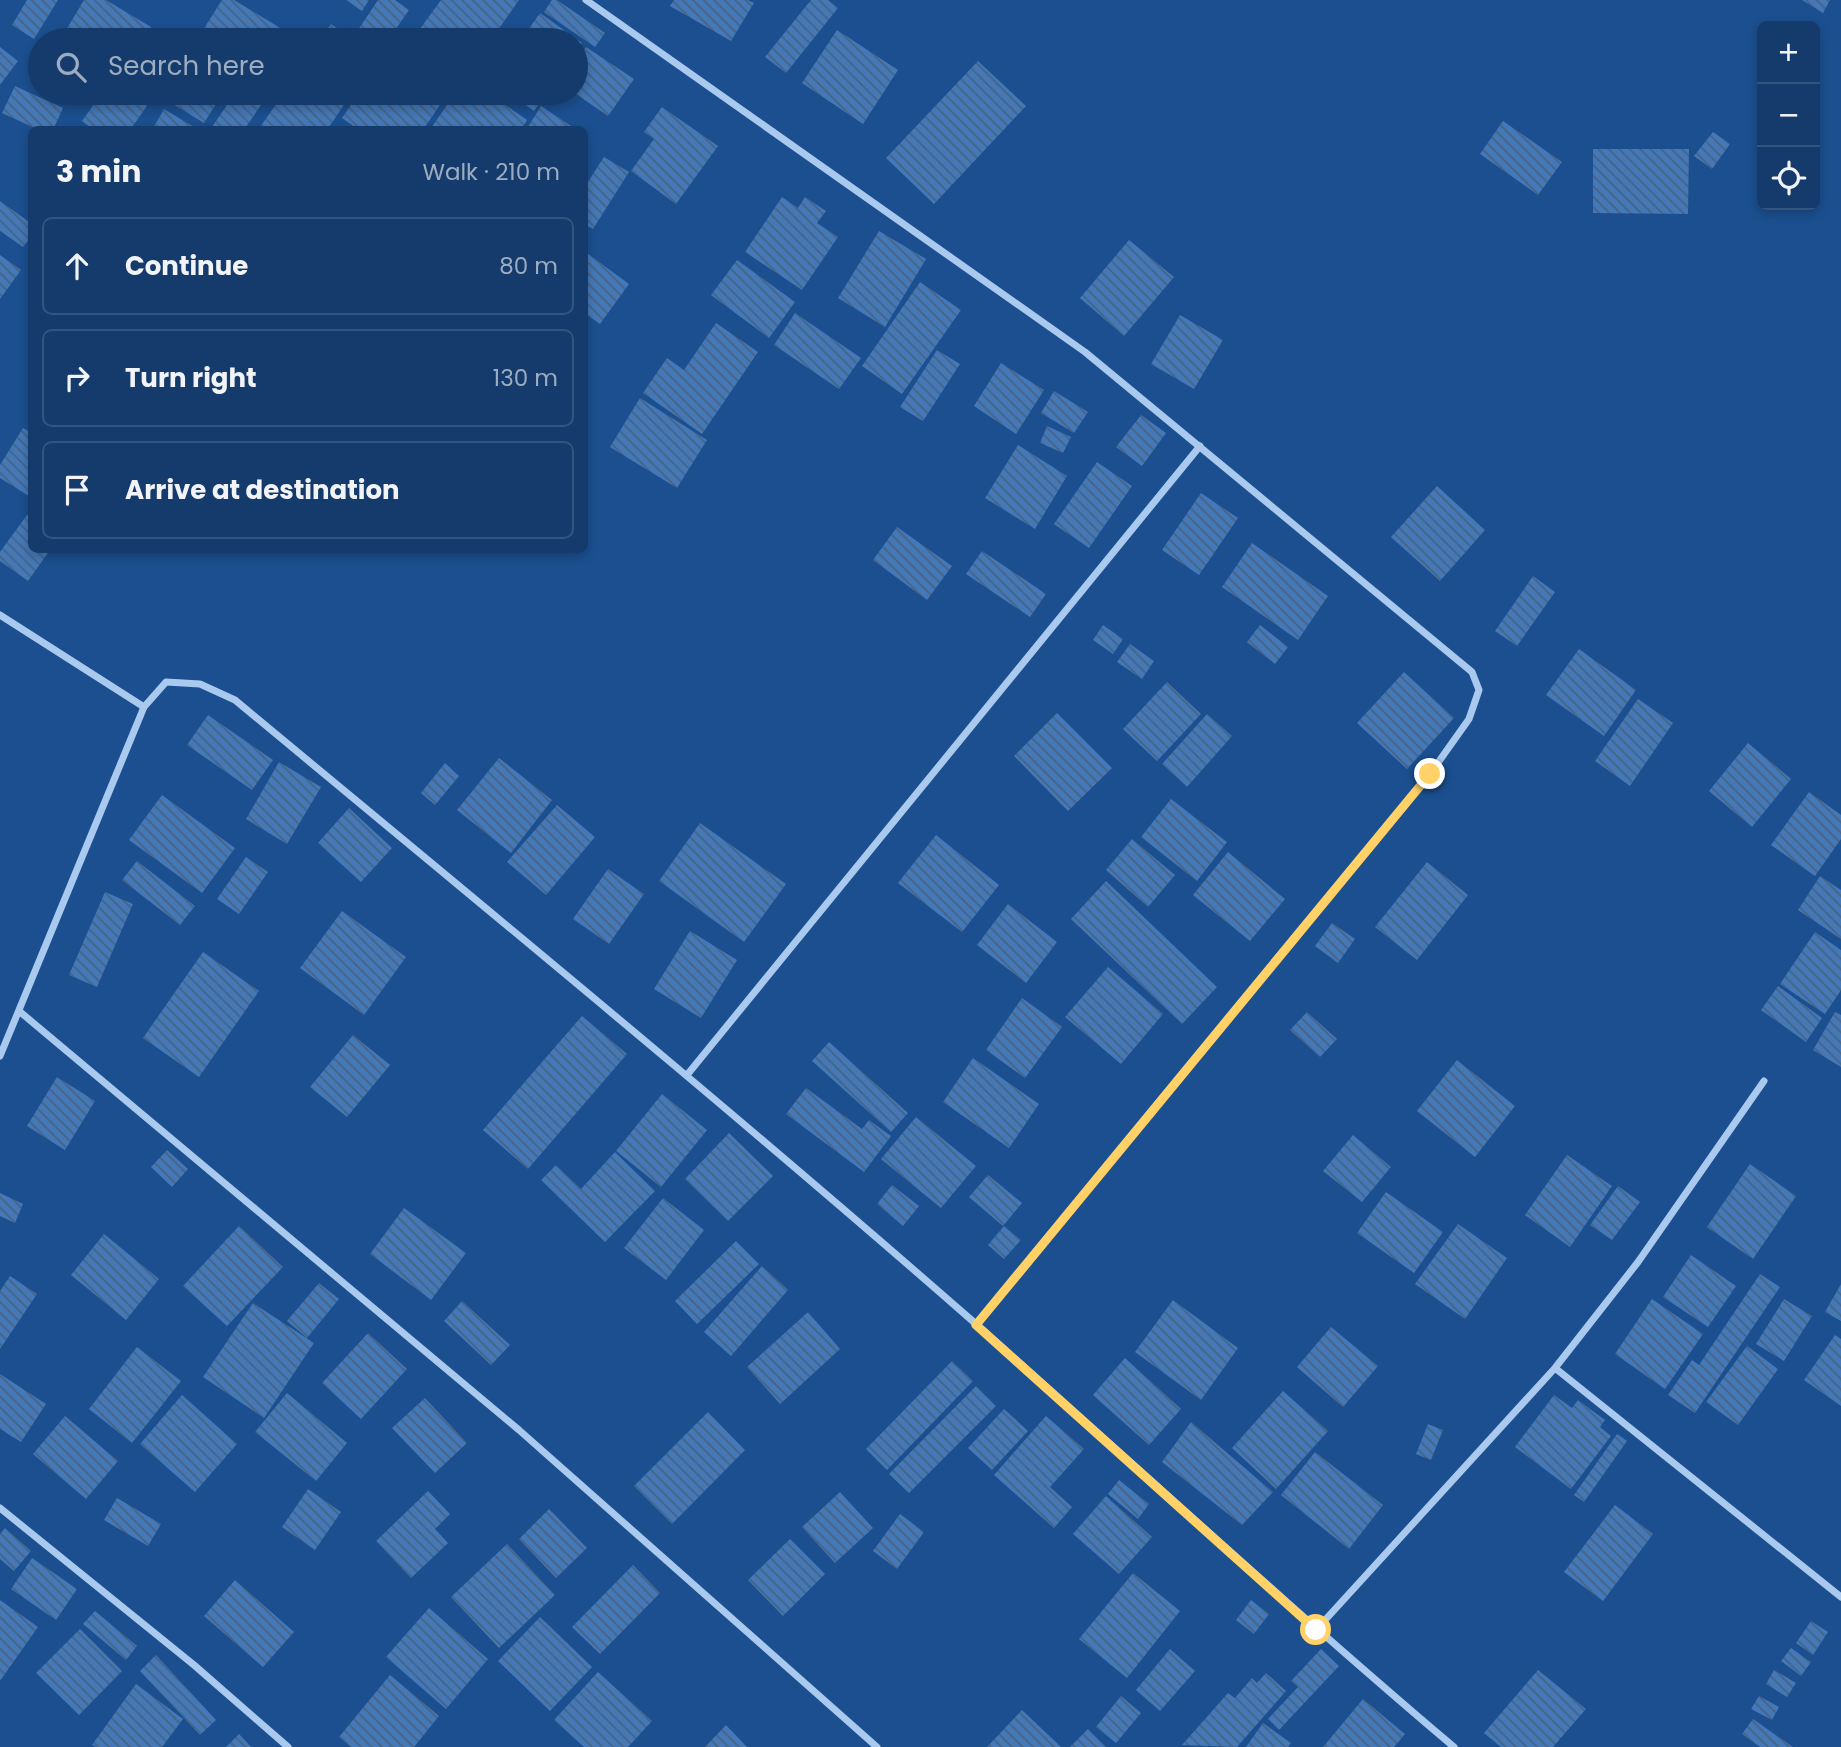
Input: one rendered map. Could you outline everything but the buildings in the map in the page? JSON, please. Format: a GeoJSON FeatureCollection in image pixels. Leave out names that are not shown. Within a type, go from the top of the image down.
{"type":"FeatureCollection","features":[{"type":"Feature","properties":{"kind":"street"},"geometry":{"type":"LineString","coordinates":[[586,0],[1086,352],[1472,672],[1479,690],[1469,719],[1430,774],[976,1325]]}},
{"type":"Feature","properties":{"kind":"street"},"geometry":{"type":"LineString","coordinates":[[687,1075],[1200,446]]}},
{"type":"Feature","properties":{"kind":"street"},"geometry":{"type":"LineString","coordinates":[[0,615],[144,707]]}},
{"type":"Feature","properties":{"kind":"street"},"geometry":{"type":"LineString","coordinates":[[0,1056],[144,707],[166,682],[200,684],[235,700],[687,1075],[976,1325],[1316,1630],[1454,1747]]}},
{"type":"Feature","properties":{"kind":"street"},"geometry":{"type":"LineString","coordinates":[[19,1011],[519,1430],[877,1747]]}},
{"type":"Feature","properties":{"kind":"street"},"geometry":{"type":"LineString","coordinates":[[1316,1630],[1555,1368],[1637,1262],[1764,1081]]}},
{"type":"Feature","properties":{"kind":"street"},"geometry":{"type":"LineString","coordinates":[[1555,1368],[1841,1597]]}},
{"type":"Feature","properties":{"kind":"street"},"geometry":{"type":"LineString","coordinates":[[0,1508],[194,1665],[288,1747]]}},
{"type":"Feature","properties":{"kind":"route"},"geometry":{"type":"LineString","coordinates":[[1316,1630],[976,1325],[1430,774]]}}]}
